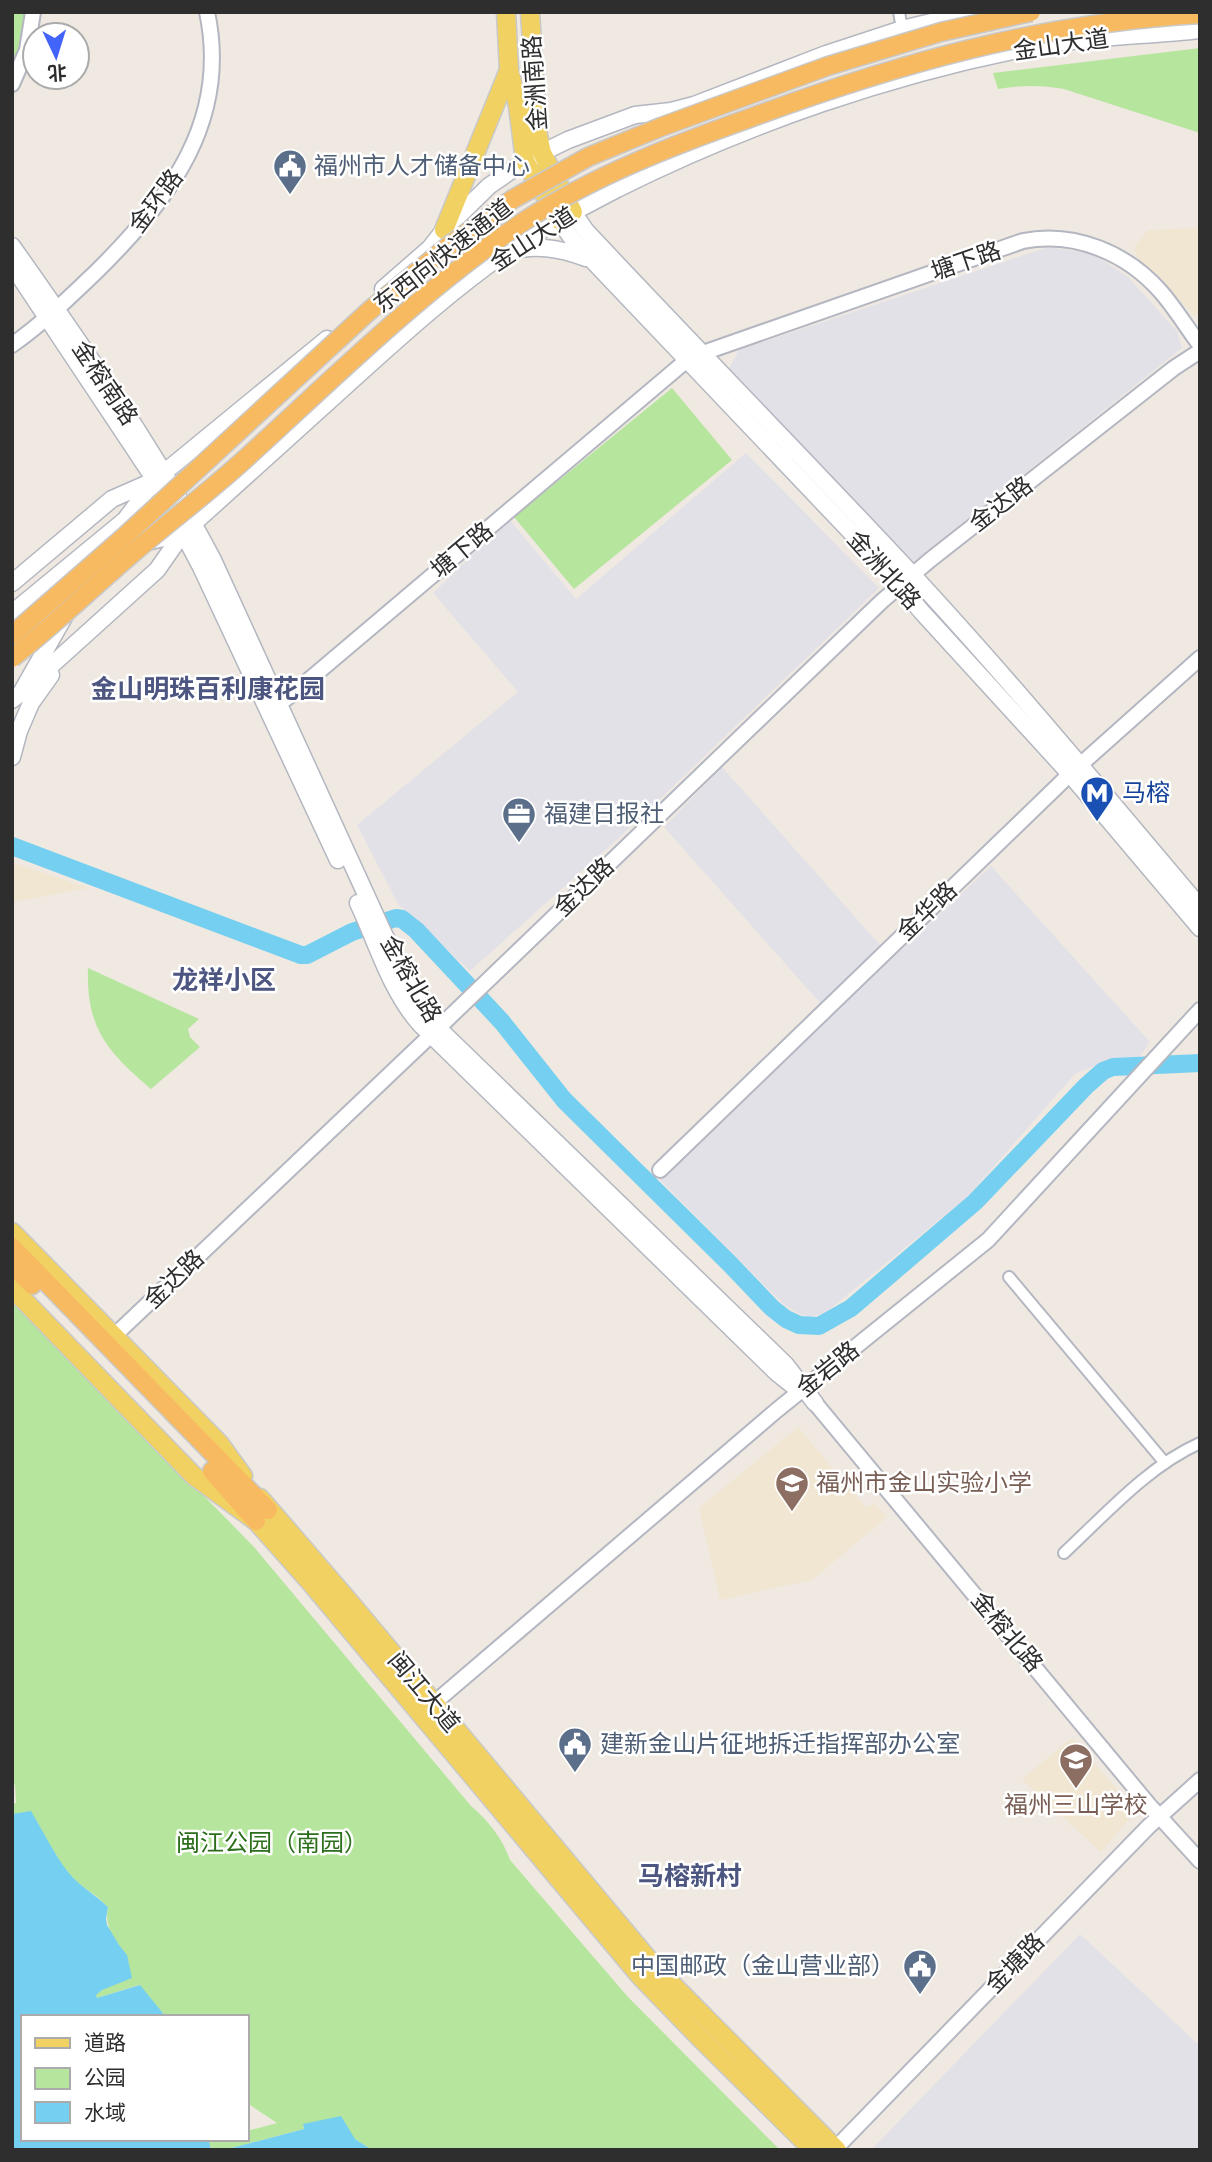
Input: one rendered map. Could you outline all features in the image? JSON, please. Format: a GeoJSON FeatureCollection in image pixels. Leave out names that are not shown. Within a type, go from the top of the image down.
{"type":"FeatureCollection","features":[{"type":"Feature","properties":{"kind":"highway","name":"东西向快速通道"},"geometry":{"type":"LineString","coordinates":[[12,635],[124,537],[369,311],[446,248],[513,199],[588,157],[803,75],[941,32],[1031,12]]}},
{"type":"Feature","properties":{"kind":"highway","name":"东西向快速通道"},"geometry":{"type":"LineString","coordinates":[[12,659],[217,485],[385,330],[527,220],[599,179],[669,147],[836,86],[946,54],[1036,33],[1200,14]]}},
{"type":"Feature","properties":{"kind":"highway"},"geometry":{"type":"LineString","coordinates":[[12,1247],[220,1478],[262,1515]]}},
{"type":"Feature","properties":{"kind":"highway"},"geometry":{"type":"LineString","coordinates":[[12,1265],[126,1373]]}},
{"type":"Feature","properties":{"kind":"main road","name":"金洲南路"},"geometry":{"type":"LineString","coordinates":[[506,12],[509,70]]}},
{"type":"Feature","properties":{"kind":"main road","name":"金洲南路"},"geometry":{"type":"LineString","coordinates":[[530,12],[541,153]]}},
{"type":"Feature","properties":{"kind":"main road"},"geometry":{"type":"LineString","coordinates":[[12,613],[125,520],[160,476],[319,346],[430,248],[444,230],[489,186],[525,161],[625,118],[694,105],[826,54],[902,29],[973,12]]}},
{"type":"Feature","properties":{"kind":"main road","name":"金山大道"},"geometry":{"type":"LineString","coordinates":[[16,697],[41,660],[58,625],[86,590],[139,544],[188,528],[409,329],[507,252],[566,216],[647,174],[712,145],[842,97],[990,56],[1089,39],[1200,30]]}},
{"type":"Feature","properties":{"kind":"main road"},"geometry":{"type":"LineString","coordinates":[[509,70],[518,106],[525,161],[566,216]]}},
{"type":"Feature","properties":{"kind":"main road"},"geometry":{"type":"LineString","coordinates":[[444,230],[509,70]]}},
{"type":"Feature","properties":{"kind":"main road"},"geometry":{"type":"LineString","coordinates":[[694,105],[712,145]]}},
{"type":"Feature","properties":{"kind":"main road"},"geometry":{"type":"LineString","coordinates":[[541,153],[566,216]]}},
{"type":"Feature","properties":{"kind":"main road","name":"金洲北路"},"geometry":{"type":"LineString","coordinates":[[566,216],[573,240],[694,357]]}},
{"type":"Feature","properties":{"kind":"main road","name":"金洲北路"},"geometry":{"type":"LineString","coordinates":[[566,216],[586,231],[694,357],[905,580],[1200,907]]}},
{"type":"Feature","properties":{"kind":"main road"},"geometry":{"type":"LineString","coordinates":[[430,248],[482,229],[493,229],[501,235],[507,252],[520,248],[547,247],[592,260]]}},
{"type":"Feature","properties":{"kind":"main road","name":"金榕南路"},"geometry":{"type":"LineString","coordinates":[[12,246],[52,313],[160,476],[188,528]]}},
{"type":"Feature","properties":{"kind":"main road","name":"金榕南路"},"geometry":{"type":"LineString","coordinates":[[12,265],[52,313]]}},
{"type":"Feature","properties":{"kind":"main road"},"geometry":{"type":"LineString","coordinates":[[12,583],[112,499],[160,476]]}},
{"type":"Feature","properties":{"kind":"main road"},"geometry":{"type":"LineString","coordinates":[[16,697],[157,570],[188,528]]}},
{"type":"Feature","properties":{"kind":"main road","name":"金榕北路"},"geometry":{"type":"LineString","coordinates":[[188,528],[213,560],[274,707],[379,936],[410,1013],[434,1032],[777,1373],[802,1390],[815,1403]]}},
{"type":"Feature","properties":{"kind":"main road"},"geometry":{"type":"LineString","coordinates":[[12,757],[31,703],[66,653]]}},
{"type":"Feature","properties":{"kind":"main road","name":"金洲北路"},"geometry":{"type":"LineString","coordinates":[[1075,769],[1200,928]]}},
{"type":"Feature","properties":{"kind":"main road","name":"闽江大道"},"geometry":{"type":"LineString","coordinates":[[12,1232],[219,1443],[262,1515],[311,1583],[640,1976],[813,2150]]}},
{"type":"Feature","properties":{"kind":"main road","name":"闽江大道"},"geometry":{"type":"LineString","coordinates":[[12,1288],[194,1476],[262,1515],[353,1606],[654,1966],[836,2149]]}},
{"type":"Feature","properties":{"kind":"street"},"geometry":{"type":"LineString","coordinates":[[12,84],[27,50],[33,12]]}},
{"type":"Feature","properties":{"kind":"street","name":"金环路"},"geometry":{"type":"LineString","coordinates":[[12,345],[52,313],[132,234],[170,188],[183,166],[202,121],[210,88],[212,55],[207,12]]}},
{"type":"Feature","properties":{"kind":"street"},"geometry":{"type":"LineString","coordinates":[[899,12],[902,29]]}},
{"type":"Feature","properties":{"kind":"street","name":"塘下路"},"geometry":{"type":"LineString","coordinates":[[274,707],[694,357],[1023,241],[1046,238],[1088,244],[1125,260],[1162,293],[1200,345]]}},
{"type":"Feature","properties":{"kind":"street","name":"金达路"},"geometry":{"type":"LineString","coordinates":[[114,1336],[905,580],[1174,368],[1200,351]]}},
{"type":"Feature","properties":{"kind":"street","name":"金华路"},"geometry":{"type":"LineString","coordinates":[[660,1171],[1075,769],[1200,658]]}},
{"type":"Feature","properties":{"kind":"street","name":"金岩路"},"geometry":{"type":"LineString","coordinates":[[433,1704],[802,1390],[988,1240],[1200,1010]]}},
{"type":"Feature","properties":{"kind":"street"},"geometry":{"type":"LineString","coordinates":[[1009,1277],[1165,1463]]}},
{"type":"Feature","properties":{"kind":"street","name":"金榕北路"},"geometry":{"type":"LineString","coordinates":[[815,1403],[1159,1816],[1200,1861]]}},
{"type":"Feature","properties":{"kind":"street"},"geometry":{"type":"LineString","coordinates":[[1064,1553],[1134,1488],[1165,1463],[1200,1443]]}},
{"type":"Feature","properties":{"kind":"street","name":"金塘路"},"geometry":{"type":"LineString","coordinates":[[836,2149],[1159,1816],[1200,1780]]}},
{"type":"Feature","properties":{"kind":"shaded area"},"geometry":{"type":"Polygon","coordinates":[[[1200,228],[1200,311],[1195,316],[1138,260],[1134,248],[1148,230],[1200,228]]]}},
{"type":"Feature","properties":{"kind":"shaded area"},"geometry":{"type":"Polygon","coordinates":[[[1048,247],[1094,254],[1128,277],[1177,331],[1182,348],[912,563],[727,372],[739,350],[1048,247]]]}},
{"type":"Feature","properties":{"kind":"shaded area"},"geometry":{"type":"Polygon","coordinates":[[[746,453],[879,588],[632,826],[470,971],[398,904],[357,825],[518,692],[433,593],[509,519],[576,599],[746,453]]]}},
{"type":"Feature","properties":{"kind":"shaded area"},"geometry":{"type":"Polygon","coordinates":[[[722,767],[880,945],[821,1004],[664,827],[722,767]]]}},
{"type":"Feature","properties":{"kind":"shaded area"},"geometry":{"type":"Polygon","coordinates":[[[12,862],[88,888],[12,902],[12,862]]]}},
{"type":"Feature","properties":{"kind":"shaded area"},"geometry":{"type":"Polygon","coordinates":[[[991,866],[1150,1042],[1138,1059],[1111,1059],[1075,1074],[967,1197],[825,1313],[810,1317],[799,1314],[784,1305],[658,1178],[991,866]]]}},
{"type":"Feature","properties":{"kind":"shaded area","name":"福州市金山实验小学"},"geometry":{"type":"Polygon","coordinates":[[[798,1427],[866,1508],[874,1503],[887,1517],[812,1580],[720,1600],[699,1508],[798,1427]]]}},
{"type":"Feature","properties":{"kind":"shaded area","name":"福州三山学校"},"geometry":{"type":"Polygon","coordinates":[[[1072,1738],[1131,1805],[1129,1819],[1101,1852],[1022,1779],[1072,1738]]]}},
{"type":"Feature","properties":{"kind":"shaded area"},"geometry":{"type":"Polygon","coordinates":[[[1080,1934],[1200,2046],[1200,2150],[871,2150],[1080,1934]]]}},
{"type":"Feature","properties":{"kind":"green space"},"geometry":{"type":"Polygon","coordinates":[[[12,12],[40,12],[38,21],[21,21],[21,79],[12,98],[12,12]]]}},
{"type":"Feature","properties":{"kind":"green space"},"geometry":{"type":"Polygon","coordinates":[[[1200,48],[1200,133],[1064,89],[1031,86],[998,89],[993,73],[1200,48]]]}},
{"type":"Feature","properties":{"kind":"green space"},"geometry":{"type":"Polygon","coordinates":[[[672,388],[732,460],[574,589],[514,517],[672,388]]]}},
{"type":"Feature","properties":{"kind":"green space"},"geometry":{"type":"Polygon","coordinates":[[[88,968],[199,1019],[188,1029],[190,1037],[200,1047],[151,1089],[123,1063],[103,1038],[91,1007],[88,968]]]}},
{"type":"Feature","properties":{"kind":"green space","name":"闽江公园（南园）"},"geometry":{"type":"Polygon","coordinates":[[[12,1300],[254,1547],[489,1824],[510,1860],[628,1997],[780,2150],[372,2150],[355,2139],[303,2125],[304,2129],[224,2150],[211,2150],[209,2141],[248,2141],[248,2131],[277,2123],[248,2104],[248,2015],[164,2015],[139,1985],[97,1998],[95,1995],[102,1990],[127,1955],[111,1933],[107,1921],[108,1907],[70,1875],[31,1812],[12,1814],[12,1804],[16,1803],[15,1785],[12,1783],[12,1300]]]}},
{"type":"Feature","properties":{"kind":"water"},"geometry":{"type":"Polygon","coordinates":[[[31,1811],[68,1872],[108,1907],[107,1925],[127,1955],[132,1978],[102,1990],[96,1995],[97,1998],[140,1985],[164,2015],[21,2015],[21,2141],[209,2141],[211,2150],[12,2150],[12,1814],[31,1811]]]}},
{"type":"Feature","properties":{"kind":"water"},"geometry":{"type":"Polygon","coordinates":[[[341,2116],[355,2139],[372,2150],[224,2150],[304,2129],[303,2124],[341,2116]]]}},
{"type":"Feature","properties":{"kind":"waterway"},"geometry":{"type":"LineString","coordinates":[[12,846],[301,955],[307,955],[352,932],[396,918],[402,919],[416,930],[502,1022],[564,1100],[772,1308],[799,1325],[819,1326],[851,1308],[975,1202],[1103,1071],[1113,1067],[1200,1063]]}},
{"type":"Feature","properties":{"kind":"place","name":"福州市人才储备中心"},"geometry":{"type":"Point","coordinates":[290,196]}},
{"type":"Feature","properties":{"kind":"place","name":"马榕"},"geometry":{"type":"Point","coordinates":[1097,823]}},
{"type":"Feature","properties":{"kind":"place","name":"福建日报社"},"geometry":{"type":"Point","coordinates":[519,844]}},
{"type":"Feature","properties":{"kind":"place","name":"福州市金山实验小学"},"geometry":{"type":"Point","coordinates":[792,1513]}},
{"type":"Feature","properties":{"kind":"place","name":"建新金山片征地拆迁指挥部办公室"},"geometry":{"type":"Point","coordinates":[575,1774]}},
{"type":"Feature","properties":{"kind":"place","name":"福州三山学校"},"geometry":{"type":"Point","coordinates":[1076,1790]}},
{"type":"Feature","properties":{"kind":"place","name":"中国邮政（金山营业部）"},"geometry":{"type":"Point","coordinates":[920,1996]}},
{"type":"Feature","properties":{"kind":"district","name":"金山明珠百利康花园"},"geometry":{"type":"Point","coordinates":[208,689]}},
{"type":"Feature","properties":{"kind":"district","name":"龙祥小区"},"geometry":{"type":"Point","coordinates":[224,980]}},
{"type":"Feature","properties":{"kind":"district","name":"马榕新村"},"geometry":{"type":"Point","coordinates":[690,1876]}}]}
